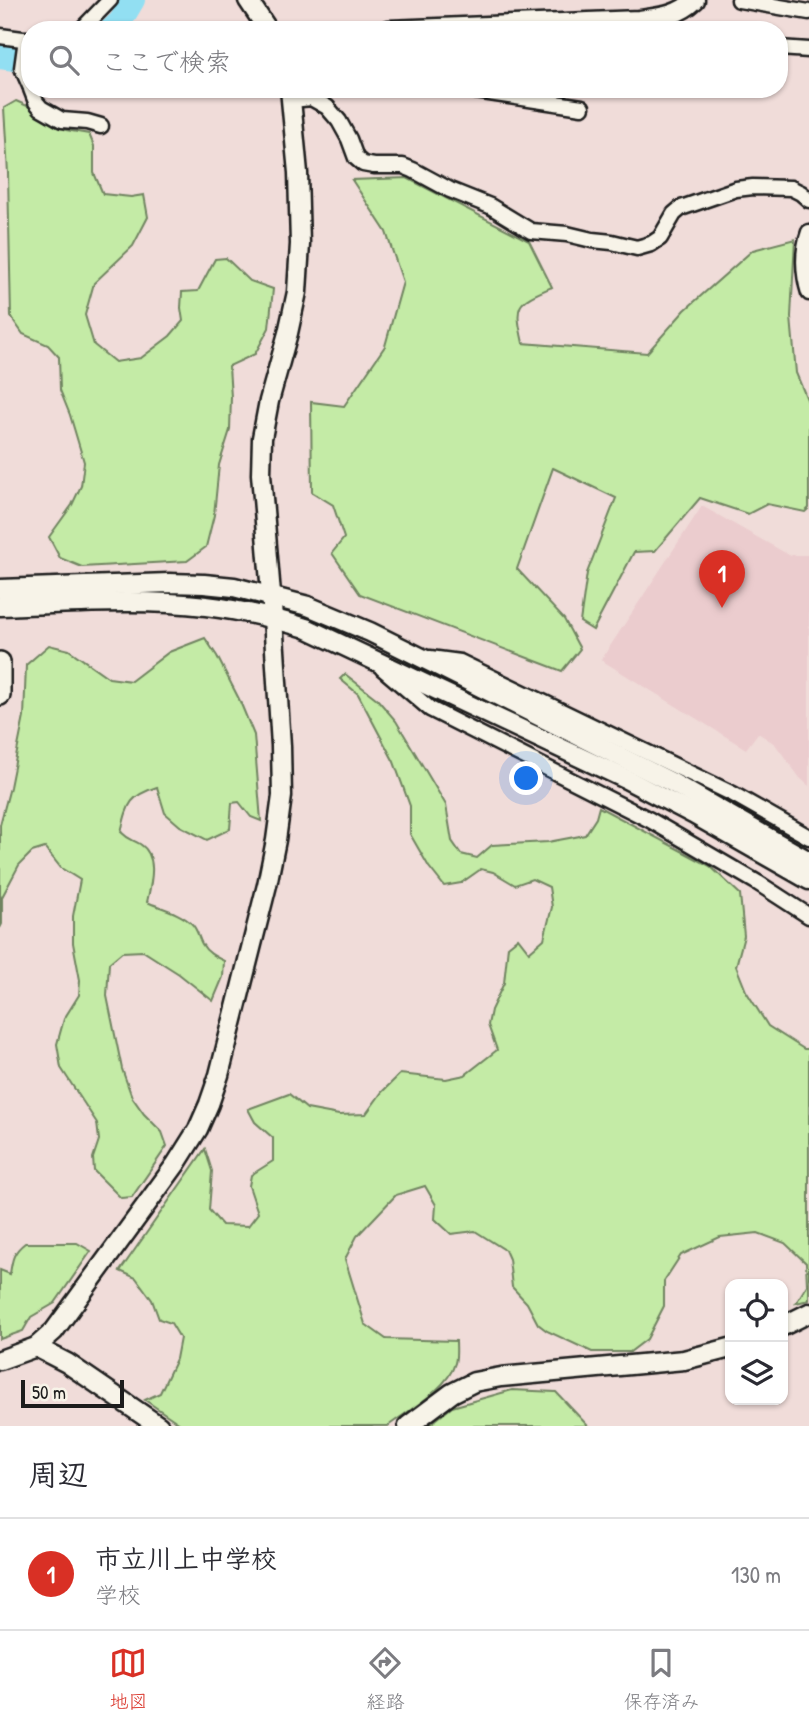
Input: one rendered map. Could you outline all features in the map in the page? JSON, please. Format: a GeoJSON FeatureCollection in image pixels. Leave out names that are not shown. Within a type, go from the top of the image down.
{"type":"FeatureCollection","features":[{"type":"Feature","properties":{"kind":"main road"},"geometry":{"type":"LineString","coordinates":[[0,662],[0,695]]}},
{"type":"Feature","properties":{"kind":"street"},"geometry":{"type":"LineString","coordinates":[[90,21],[110,0]]}},
{"type":"Feature","properties":{"kind":"street"},"geometry":{"type":"LineString","coordinates":[[248,0],[262,21]]}},
{"type":"Feature","properties":{"kind":"street"},"geometry":{"type":"LineString","coordinates":[[616,21],[670,16],[695,0]]}},
{"type":"Feature","properties":{"kind":"street"},"geometry":{"type":"LineString","coordinates":[[739,0],[809,12]]}},
{"type":"Feature","properties":{"kind":"street"},"geometry":{"type":"LineString","coordinates":[[0,36],[21,41]]}},
{"type":"Feature","properties":{"kind":"street"},"geometry":{"type":"LineString","coordinates":[[788,49],[809,50]]}},
{"type":"Feature","properties":{"kind":"street"},"geometry":{"type":"LineString","coordinates":[[34,98],[41,108],[62,120],[101,126]]}},
{"type":"Feature","properties":{"kind":"street"},"geometry":{"type":"LineString","coordinates":[[0,1360],[36,1347],[54,1331],[176,1164],[198,1129],[219,1075],[267,885],[282,796],[281,746],[261,474],[262,438],[297,292],[300,244],[298,173],[291,98]]}},
{"type":"Feature","properties":{"kind":"street"},"geometry":{"type":"LineString","coordinates":[[311,98],[327,107],[339,121],[356,158],[363,164],[403,166],[413,170],[450,190],[490,206],[531,232],[567,234],[637,248],[660,238],[674,214],[681,208],[736,189],[790,188],[809,200]]}},
{"type":"Feature","properties":{"kind":"street"},"geometry":{"type":"LineString","coordinates":[[522,98],[582,107]]}},
{"type":"Feature","properties":{"kind":"street"},"geometry":{"type":"LineString","coordinates":[[809,233],[804,265],[809,293]]}},
{"type":"Feature","properties":{"kind":"street"},"geometry":{"type":"LineString","coordinates":[[0,589],[204,584],[234,587],[308,606],[370,632],[671,782],[809,860]]}},
{"type":"Feature","properties":{"kind":"street"},"geometry":{"type":"LineString","coordinates":[[0,606],[154,603],[203,606],[242,611],[306,628],[626,779],[809,880]]}},
{"type":"Feature","properties":{"kind":"street"},"geometry":{"type":"LineString","coordinates":[[418,657],[460,662],[733,794],[809,836]]}},
{"type":"Feature","properties":{"kind":"street"},"geometry":{"type":"LineString","coordinates":[[372,658],[429,709],[650,821],[758,883],[809,916]]}},
{"type":"Feature","properties":{"kind":"street"},"geometry":{"type":"LineString","coordinates":[[788,1324],[809,1313]]}},
{"type":"Feature","properties":{"kind":"street"},"geometry":{"type":"LineString","coordinates":[[36,1347],[66,1363],[159,1426]]}},
{"type":"Feature","properties":{"kind":"street"},"geometry":{"type":"LineString","coordinates":[[408,1426],[452,1393],[474,1382],[684,1360],[725,1349]]}},
{"type":"Feature","properties":{"kind":"shaded area"},"geometry":{"type":"Polygon","coordinates":[[[702,506],[789,555],[809,555],[809,786],[775,744],[758,733],[746,749],[601,660],[702,506]]]}},
{"type":"Feature","properties":{"kind":"green space"},"geometry":{"type":"Polygon","coordinates":[[[16,101],[66,130],[89,134],[94,146],[94,173],[103,194],[131,197],[144,195],[148,217],[133,246],[94,283],[85,315],[94,345],[115,362],[141,358],[170,336],[183,321],[182,292],[198,291],[215,259],[226,258],[250,281],[273,289],[269,328],[255,354],[229,366],[230,430],[219,465],[214,515],[206,547],[187,561],[82,567],[60,558],[49,537],[72,505],[81,486],[84,462],[60,390],[59,357],[48,345],[23,334],[11,317],[4,108],[16,101]]]}},
{"type":"Feature","properties":{"kind":"green space"},"geometry":{"type":"Polygon","coordinates":[[[407,178],[529,241],[552,287],[531,297],[521,306],[519,320],[523,343],[647,353],[685,310],[753,250],[795,239],[791,317],[796,373],[809,404],[809,508],[805,512],[767,504],[748,514],[700,498],[655,551],[634,552],[593,630],[580,622],[587,573],[616,498],[553,468],[517,569],[564,619],[580,649],[562,671],[360,594],[332,553],[344,538],[333,505],[312,492],[311,402],[344,406],[385,346],[403,282],[386,232],[352,180],[407,178]]]}},
{"type":"Feature","properties":{"kind":"green space"},"geometry":{"type":"Polygon","coordinates":[[[205,638],[239,699],[254,735],[261,821],[251,817],[239,802],[232,803],[230,829],[207,840],[180,826],[165,813],[157,787],[135,798],[128,808],[121,832],[146,849],[152,863],[147,902],[187,920],[196,929],[206,950],[224,961],[223,977],[213,1001],[179,974],[143,951],[122,952],[109,963],[107,996],[122,1069],[132,1097],[162,1132],[167,1146],[132,1197],[121,1198],[94,1171],[93,1158],[99,1140],[97,1123],[61,1068],[57,1044],[64,1019],[79,995],[80,980],[73,943],[73,916],[80,880],[61,868],[45,848],[32,852],[19,865],[2,897],[0,928],[0,825],[24,717],[26,665],[49,645],[69,650],[109,678],[131,681],[169,652],[205,638]]]}},
{"type":"Feature","properties":{"kind":"green space"},"geometry":{"type":"Polygon","coordinates":[[[345,674],[377,699],[396,721],[446,805],[452,841],[461,854],[477,858],[492,845],[548,842],[585,835],[596,818],[599,807],[710,866],[740,894],[744,936],[736,966],[746,991],[768,1026],[804,1049],[809,1049],[809,1300],[796,1303],[807,1285],[806,1263],[785,1243],[758,1233],[720,1237],[681,1255],[664,1281],[664,1306],[647,1339],[630,1352],[592,1352],[538,1324],[527,1303],[512,1287],[509,1259],[505,1250],[475,1231],[451,1234],[435,1219],[436,1205],[425,1186],[396,1195],[357,1236],[345,1259],[365,1324],[386,1339],[456,1341],[456,1360],[451,1373],[427,1398],[388,1426],[183,1426],[145,1400],[160,1393],[176,1359],[180,1338],[171,1323],[159,1319],[152,1300],[136,1278],[120,1271],[205,1149],[212,1171],[209,1210],[222,1225],[248,1226],[258,1213],[249,1186],[251,1175],[273,1161],[273,1138],[255,1122],[248,1109],[289,1094],[307,1109],[339,1115],[366,1114],[400,1074],[446,1079],[465,1075],[497,1050],[488,1025],[491,1010],[504,983],[508,946],[518,938],[529,952],[544,939],[552,907],[549,887],[532,879],[515,885],[493,872],[481,869],[461,883],[444,886],[429,867],[410,834],[410,806],[394,762],[358,694],[340,679],[345,674]]]}},
{"type":"Feature","properties":{"kind":"green space"},"geometry":{"type":"Polygon","coordinates":[[[25,1243],[77,1243],[91,1251],[55,1303],[31,1317],[23,1331],[0,1339],[0,1270],[10,1274],[14,1257],[25,1243]]]}},
{"type":"Feature","properties":{"kind":"green space"},"geometry":{"type":"Polygon","coordinates":[[[512,1390],[556,1392],[588,1426],[428,1426],[452,1407],[512,1390]]]}},
{"type":"Feature","properties":{"kind":"waterway"},"geometry":{"type":"LineString","coordinates":[[121,21],[133,0]]}},
{"type":"Feature","properties":{"kind":"waterway"},"geometry":{"type":"LineString","coordinates":[[0,57],[21,60]]}},
{"type":"Feature","properties":{"kind":"place","name":"市立川上中学校"},"geometry":{"type":"Point","coordinates":[722,608]}}]}
